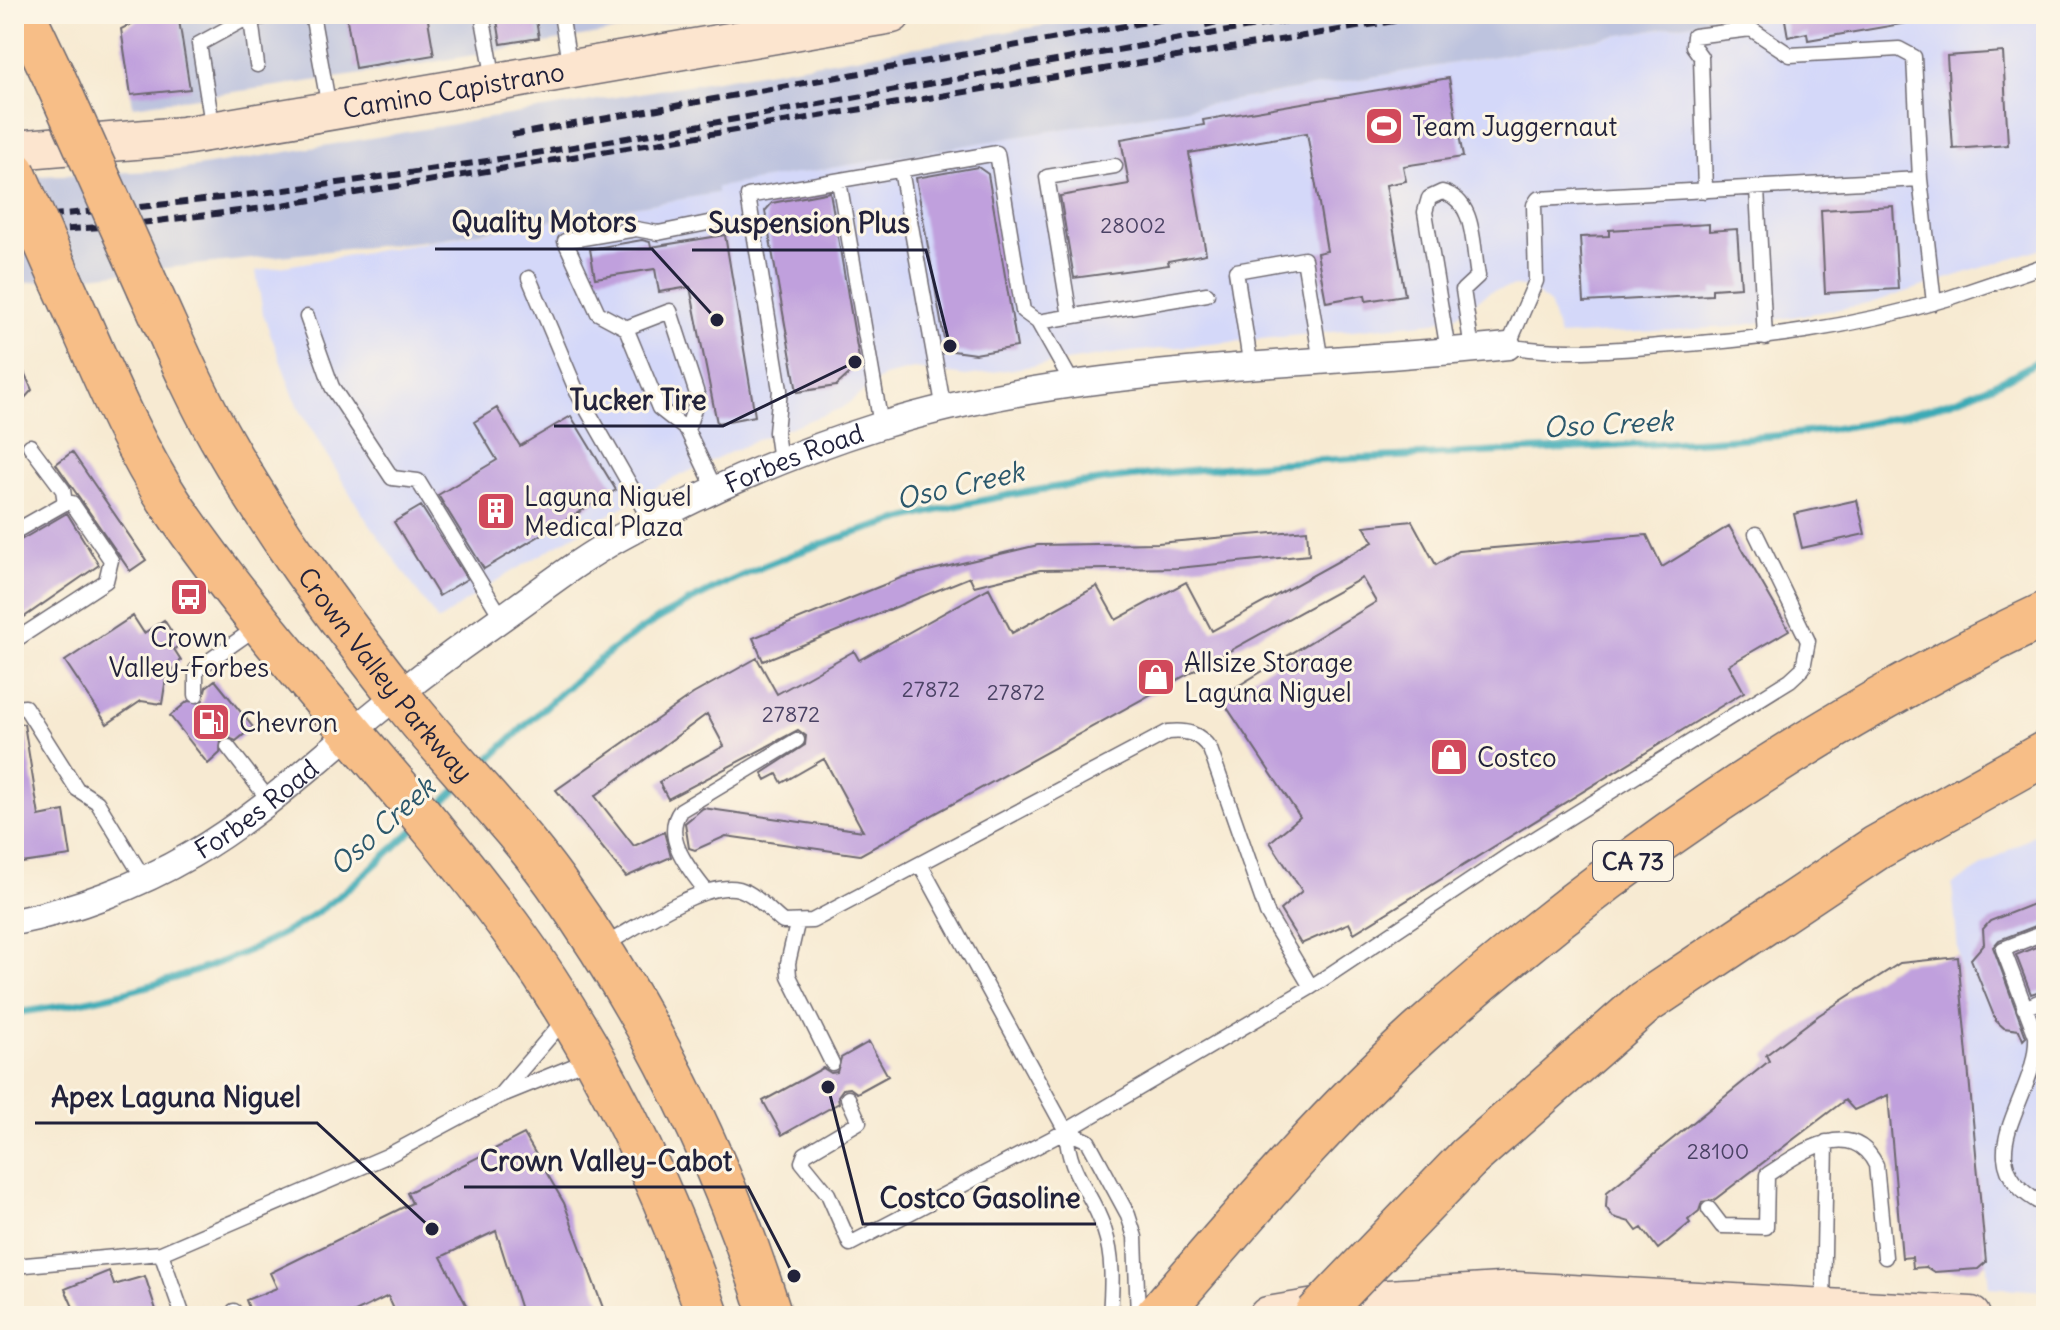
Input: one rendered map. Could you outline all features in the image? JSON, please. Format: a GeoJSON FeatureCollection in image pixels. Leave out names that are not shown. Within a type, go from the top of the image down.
{"type":"FeatureCollection","features":[{"type":"Feature","properties":{"kind":"highway","name":"CA 73"},"geometry":{"type":"LineString","coordinates":[[1157,1316],[1274,1180],[1419,1034],[1571,907],[1711,804],[1858,714],[2046,614]]}},
{"type":"Feature","properties":{"kind":"highway"},"geometry":{"type":"LineString","coordinates":[[1316,1316],[1468,1158],[1644,1003],[1876,848],[2046,753]]}},
{"type":"Feature","properties":{"kind":"main road","name":"Crown Valley Parkway"},"geometry":{"type":"LineString","coordinates":[[24,14],[219,436],[272,525],[398,694],[501,811],[600,947],[635,1004],[713,1159],[746,1238],[771,1316]]}},
{"type":"Feature","properties":{"kind":"main road"},"geometry":{"type":"LineString","coordinates":[[14,172],[131,431],[169,501],[261,624],[511,928],[594,1058],[678,1228],[708,1316]]}},
{"type":"Feature","properties":{"kind":"street","name":"Camino Capistrano"},"geometry":{"type":"LineString","coordinates":[[14,150],[118,143],[213,130],[570,69],[815,20],[892,14]]}},
{"type":"Feature","properties":{"kind":"street","name":"Forbes Road"},"geometry":{"type":"LineString","coordinates":[[14,922],[51,913],[144,879],[191,855],[269,800],[398,694],[539,589],[619,538],[780,461],[881,425],[1074,386],[1508,346]]}},
{"type":"Feature","properties":{"kind":"street"},"geometry":{"type":"LineString","coordinates":[[1268,1316],[1357,1301],[1516,1291],[1823,1311],[1971,1316]]}},
{"type":"Feature","properties":{"kind":"lane"},"geometry":{"type":"LineString","coordinates":[[213,130],[199,44],[251,19],[282,14]]}},
{"type":"Feature","properties":{"kind":"lane"},"geometry":{"type":"LineString","coordinates":[[312,14],[329,110]]}},
{"type":"Feature","properties":{"kind":"lane"},"geometry":{"type":"LineString","coordinates":[[482,14],[494,82]]}},
{"type":"Feature","properties":{"kind":"lane"},"geometry":{"type":"LineString","coordinates":[[561,14],[570,69]]}},
{"type":"Feature","properties":{"kind":"lane"},"geometry":{"type":"LineString","coordinates":[[251,19],[257,65]]}},
{"type":"Feature","properties":{"kind":"lane"},"geometry":{"type":"LineString","coordinates":[[1705,191],[1701,57],[1693,46],[1694,36],[1751,29],[1790,55],[1899,49],[1914,57],[1920,179],[1934,303]]}},
{"type":"Feature","properties":{"kind":"lane"},"geometry":{"type":"LineString","coordinates":[[780,461],[776,432],[780,390],[748,196],[997,153],[1023,311],[1038,322],[1074,386]]}},
{"type":"Feature","properties":{"kind":"lane"},"geometry":{"type":"LineString","coordinates":[[1070,317],[1047,177],[1115,166]]}},
{"type":"Feature","properties":{"kind":"lane"},"geometry":{"type":"LineString","coordinates":[[901,170],[944,410]]}},
{"type":"Feature","properties":{"kind":"lane"},"geometry":{"type":"LineString","coordinates":[[1920,179],[1538,199],[1534,205],[1536,281],[1508,346],[1552,353],[1765,338],[1867,322],[2046,265]]}},
{"type":"Feature","properties":{"kind":"lane"},"geometry":{"type":"LineString","coordinates":[[839,181],[881,425]]}},
{"type":"Feature","properties":{"kind":"lane"},"geometry":{"type":"LineString","coordinates":[[1757,189],[1765,338]]}},
{"type":"Feature","properties":{"kind":"lane"},"geometry":{"type":"LineString","coordinates":[[1442,192],[1457,195],[1466,206],[1478,276],[1463,290],[1460,350],[1425,212],[1429,198],[1442,192]]}},
{"type":"Feature","properties":{"kind":"lane"},"geometry":{"type":"LineString","coordinates":[[713,222],[658,233],[636,229],[565,241],[598,313],[626,328],[659,408],[687,430],[716,491]]}},
{"type":"Feature","properties":{"kind":"lane"},"geometry":{"type":"LineString","coordinates":[[1251,368],[1236,271],[1304,259],[1321,362]]}},
{"type":"Feature","properties":{"kind":"lane"},"geometry":{"type":"LineString","coordinates":[[529,278],[577,392],[651,522]]}},
{"type":"Feature","properties":{"kind":"lane"},"geometry":{"type":"LineString","coordinates":[[1038,322],[1207,294]]}},
{"type":"Feature","properties":{"kind":"lane"},"geometry":{"type":"LineString","coordinates":[[626,328],[670,311],[698,397],[687,430]]}},
{"type":"Feature","properties":{"kind":"lane"},"geometry":{"type":"LineString","coordinates":[[307,317],[332,387],[392,478],[418,481],[502,618]]}},
{"type":"Feature","properties":{"kind":"lane"},"geometry":{"type":"LineString","coordinates":[[30,446],[63,490],[65,503]]}},
{"type":"Feature","properties":{"kind":"lane"},"geometry":{"type":"LineString","coordinates":[[14,641],[106,581],[111,560],[72,503],[65,503],[16,526]]}},
{"type":"Feature","properties":{"kind":"lane"},"geometry":{"type":"LineString","coordinates":[[848,1098],[859,1122],[803,1158],[804,1168],[828,1194],[850,1244],[1066,1131],[1311,987],[1509,855],[1790,680],[1803,668],[1808,641],[1756,534]]}},
{"type":"Feature","properties":{"kind":"lane"},"geometry":{"type":"LineString","coordinates":[[196,695],[196,670],[261,624]]}},
{"type":"Feature","properties":{"kind":"lane"},"geometry":{"type":"LineString","coordinates":[[14,708],[25,707],[77,789],[97,802],[144,879]]}},
{"type":"Feature","properties":{"kind":"lane"},"geometry":{"type":"LineString","coordinates":[[600,947],[706,891],[742,890],[783,922],[797,924],[812,921],[1168,732],[1193,733],[1203,738],[1210,749],[1267,913],[1311,987]]}},
{"type":"Feature","properties":{"kind":"lane"},"geometry":{"type":"LineString","coordinates":[[706,891],[681,854],[673,834],[674,820],[681,810],[797,740]]}},
{"type":"Feature","properties":{"kind":"lane"},"geometry":{"type":"LineString","coordinates":[[228,747],[269,800]]}},
{"type":"Feature","properties":{"kind":"lane"},"geometry":{"type":"LineString","coordinates":[[920,864],[1066,1131],[1068,1160],[1096,1209],[1111,1253],[1110,1316]]}},
{"type":"Feature","properties":{"kind":"lane"},"geometry":{"type":"LineString","coordinates":[[797,924],[788,963],[789,976],[832,1063]]}},
{"type":"Feature","properties":{"kind":"lane"},"geometry":{"type":"LineString","coordinates":[[2046,932],[2003,949],[2036,1036],[2035,1059],[2008,1122],[2005,1156],[2009,1176],[2021,1191],[2046,1206]]}},
{"type":"Feature","properties":{"kind":"lane"},"geometry":{"type":"LineString","coordinates":[[2024,1008],[2046,999]]}},
{"type":"Feature","properties":{"kind":"lane"},"geometry":{"type":"LineString","coordinates":[[497,1097],[568,1015]]}},
{"type":"Feature","properties":{"kind":"lane"},"geometry":{"type":"LineString","coordinates":[[14,1266],[161,1253],[387,1156],[497,1097],[594,1058]]}},
{"type":"Feature","properties":{"kind":"lane"},"geometry":{"type":"LineString","coordinates":[[1066,1131],[1088,1141],[1128,1215],[1135,1237],[1138,1316]]}},
{"type":"Feature","properties":{"kind":"lane"},"geometry":{"type":"LineString","coordinates":[[1823,1311],[1826,1142]]}},
{"type":"Feature","properties":{"kind":"lane"},"geometry":{"type":"LineString","coordinates":[[1709,1209],[1722,1226],[1766,1227],[1767,1175],[1810,1145],[1826,1142],[1859,1146],[1870,1152],[1876,1165],[1885,1257]]}},
{"type":"Feature","properties":{"kind":"lane"},"geometry":{"type":"LineString","coordinates":[[161,1253],[183,1316]]}},
{"type":"Feature","properties":{"kind":"shaded area"},"geometry":{"type":"Polygon","coordinates":[[[151,14],[717,14],[356,75],[133,106],[121,29],[151,14]]]}},
{"type":"Feature","properties":{"kind":"shaded area"},"geometry":{"type":"Polygon","coordinates":[[[1113,14],[1715,14],[1716,19],[717,187],[717,193],[433,240],[14,284],[14,177],[179,170],[1113,14]]]}},
{"type":"Feature","properties":{"kind":"shaded area"},"geometry":{"type":"Polygon","coordinates":[[[1748,14],[2046,14],[2046,247],[1868,304],[1733,327],[1559,336],[1549,303],[1528,288],[1515,286],[1491,291],[1457,315],[1434,322],[1120,353],[966,376],[914,369],[884,376],[842,408],[759,439],[662,484],[496,581],[438,621],[363,515],[297,405],[263,314],[256,271],[717,193],[717,187],[1748,14]]]}},
{"type":"Feature","properties":{"kind":"shaded area"},"geometry":{"type":"Polygon","coordinates":[[[2046,827],[2046,1291],[1989,1287],[1952,885],[2046,827]]]}},
{"type":"Feature","properties":{"kind":"building"},"geometry":{"type":"Polygon","coordinates":[[[151,14],[178,14],[190,89],[131,95],[121,29],[151,14]]]}},
{"type":"Feature","properties":{"kind":"building"},"geometry":{"type":"Polygon","coordinates":[[[346,14],[427,14],[434,55],[355,68],[346,14]]]}},
{"type":"Feature","properties":{"kind":"building"},"geometry":{"type":"Polygon","coordinates":[[[496,14],[535,14],[539,38],[501,44],[496,14]]]}},
{"type":"Feature","properties":{"kind":"building"},"geometry":{"type":"Polygon","coordinates":[[[1784,14],[1906,14],[1907,23],[1808,40],[1807,33],[1788,37],[1784,14]]]}},
{"type":"Feature","properties":{"kind":"building"},"geometry":{"type":"Polygon","coordinates":[[[2003,52],[2008,145],[1953,149],[1947,56],[2003,52]]]}},
{"type":"Feature","properties":{"kind":"building"},"geometry":{"type":"Polygon","coordinates":[[[1449,78],[1463,157],[1403,166],[1406,181],[1386,185],[1405,295],[1366,301],[1365,295],[1326,302],[1317,253],[1327,251],[1307,133],[1189,153],[1206,254],[1168,261],[1169,265],[1074,278],[1060,196],[1129,184],[1121,139],[1204,125],[1203,120],[1449,78]]]}},
{"type":"Feature","properties":{"kind":"building"},"geometry":{"type":"Polygon","coordinates":[[[978,167],[988,174],[1017,347],[975,354],[946,350],[916,178],[978,167]]]}},
{"type":"Feature","properties":{"kind":"building"},"geometry":{"type":"Polygon","coordinates":[[[830,192],[860,364],[836,386],[797,392],[765,211],[772,203],[830,192]]]}},
{"type":"Feature","properties":{"kind":"building"},"geometry":{"type":"Polygon","coordinates":[[[1893,206],[1898,289],[1825,293],[1821,210],[1893,206]]]}},
{"type":"Feature","properties":{"kind":"building"},"geometry":{"type":"Polygon","coordinates":[[[1709,224],[1709,231],[1737,229],[1741,287],[1712,289],[1712,295],[1584,302],[1580,237],[1609,236],[1609,230],[1709,224]]]}},
{"type":"Feature","properties":{"kind":"building"},"geometry":{"type":"Polygon","coordinates":[[[725,235],[755,416],[717,423],[690,287],[659,292],[655,269],[595,278],[590,249],[642,240],[650,242],[651,247],[725,235]]]}},
{"type":"Feature","properties":{"kind":"building"},"geometry":{"type":"Polygon","coordinates":[[[14,349],[32,390],[14,410],[14,349]]]}},
{"type":"Feature","properties":{"kind":"building","name":"Laguna Niguel Medical Plaza"},"geometry":{"type":"Polygon","coordinates":[[[497,408],[520,446],[571,416],[616,490],[484,569],[438,495],[497,460],[474,422],[497,408]]]}},
{"type":"Feature","properties":{"kind":"building"},"geometry":{"type":"Polygon","coordinates":[[[72,452],[146,560],[130,571],[56,464],[72,452]]]}},
{"type":"Feature","properties":{"kind":"building"},"geometry":{"type":"Polygon","coordinates":[[[1857,500],[1865,534],[1802,548],[1794,514],[1857,500]]]}},
{"type":"Feature","properties":{"kind":"building"},"geometry":{"type":"Polygon","coordinates":[[[421,506],[467,579],[439,596],[394,522],[421,506]]]}},
{"type":"Feature","properties":{"kind":"building"},"geometry":{"type":"Polygon","coordinates":[[[67,513],[99,565],[14,624],[14,544],[67,513]]]}},
{"type":"Feature","properties":{"kind":"building"},"geometry":{"type":"Polygon","coordinates":[[[1412,521],[1436,565],[1458,551],[1647,535],[1662,567],[1729,526],[1789,630],[1729,665],[1744,692],[1354,933],[1349,923],[1301,944],[1280,910],[1302,891],[1270,842],[1300,817],[1220,697],[1376,602],[1362,578],[860,855],[726,836],[695,850],[689,848],[685,823],[703,808],[863,831],[824,759],[782,783],[777,774],[766,780],[762,773],[805,745],[806,736],[798,730],[668,799],[659,782],[724,746],[707,714],[595,796],[634,846],[664,832],[671,857],[626,877],[556,790],[693,694],[757,658],[777,694],[854,651],[859,660],[989,588],[1012,633],[1097,586],[1116,620],[1186,582],[1212,631],[1373,542],[1364,526],[1412,521]]]}},
{"type":"Feature","properties":{"kind":"building"},"geometry":{"type":"Polygon","coordinates":[[[1307,530],[1309,555],[1178,568],[1040,570],[974,586],[970,577],[763,661],[753,638],[903,577],[1038,545],[1158,543],[1307,530]]]}},
{"type":"Feature","properties":{"kind":"building"},"geometry":{"type":"Polygon","coordinates":[[[133,616],[144,633],[164,620],[180,645],[174,649],[181,660],[166,678],[162,704],[141,701],[107,724],[65,661],[133,616]]]}},
{"type":"Feature","properties":{"kind":"building","name":"Chevron"},"geometry":{"type":"Polygon","coordinates":[[[215,680],[253,727],[236,741],[227,737],[221,740],[220,753],[208,764],[170,716],[188,701],[202,703],[206,687],[215,680]]]}},
{"type":"Feature","properties":{"kind":"building"},"geometry":{"type":"Polygon","coordinates":[[[14,723],[24,724],[39,816],[64,811],[71,856],[14,864],[14,723]]]}},
{"type":"Feature","properties":{"kind":"building"},"geometry":{"type":"Polygon","coordinates":[[[2046,899],[2046,922],[1999,940],[1993,947],[2026,1037],[2023,1040],[2019,1030],[2004,1028],[1996,1021],[1971,959],[1984,944],[1983,929],[1990,921],[2046,899]]]}},
{"type":"Feature","properties":{"kind":"building"},"geometry":{"type":"Polygon","coordinates":[[[2046,943],[2046,989],[2031,994],[2016,955],[2046,943]]]}},
{"type":"Feature","properties":{"kind":"building"},"geometry":{"type":"Polygon","coordinates":[[[1958,957],[1986,1262],[1978,1269],[1934,1272],[1926,1267],[1913,1268],[1912,1257],[1902,1258],[1888,1095],[1854,1110],[1845,1100],[1714,1200],[1702,1202],[1699,1211],[1688,1220],[1690,1223],[1658,1249],[1642,1228],[1637,1231],[1630,1222],[1613,1217],[1606,1207],[1607,1192],[1769,1061],[1766,1055],[1819,1015],[1900,963],[1958,957]]]}},
{"type":"Feature","properties":{"kind":"building"},"geometry":{"type":"Polygon","coordinates":[[[869,1042],[888,1076],[857,1093],[850,1088],[843,1089],[838,1096],[839,1103],[782,1135],[763,1101],[823,1068],[831,1073],[837,1072],[841,1058],[869,1042]]]}},
{"type":"Feature","properties":{"kind":"building"},"geometry":{"type":"Polygon","coordinates":[[[524,1134],[564,1203],[606,1316],[523,1316],[496,1231],[441,1257],[472,1316],[397,1316],[388,1296],[347,1316],[252,1316],[246,1300],[277,1288],[270,1273],[412,1203],[407,1193],[524,1134]]]}},
{"type":"Feature","properties":{"kind":"building"},"geometry":{"type":"Polygon","coordinates":[[[109,1271],[114,1285],[145,1276],[158,1316],[77,1316],[65,1289],[109,1271]]]}},
{"type":"Feature","properties":{"kind":"waterway","name":"Oso Creek"},"geometry":{"type":"LineString","coordinates":[[479,769],[587,670],[658,619],[767,565],[882,525],[1002,496],[1125,477],[1374,457],[1728,440],[1839,428],[1894,418],[1947,403],[1998,383],[2046,356]]}},
{"type":"Feature","properties":{"kind":"waterway","name":"Oso Creek"},"geometry":{"type":"LineString","coordinates":[[435,810],[458,788]]}},
{"type":"Feature","properties":{"kind":"waterway","name":"Oso Creek"},"geometry":{"type":"LineString","coordinates":[[14,1013],[135,990],[177,978],[257,947],[326,906],[414,829]]}},
{"type":"Feature","properties":{"kind":"railway"},"geometry":{"type":"LineString","coordinates":[[512,135],[1192,14]]}},
{"type":"Feature","properties":{"kind":"railway"},"geometry":{"type":"LineString","coordinates":[[1205,25],[1248,14]]}},
{"type":"Feature","properties":{"kind":"railway"},"geometry":{"type":"LineString","coordinates":[[14,218],[180,203],[510,157],[1330,14]]}},
{"type":"Feature","properties":{"kind":"railway"},"geometry":{"type":"LineString","coordinates":[[14,233],[116,226],[264,208],[1436,14]]}},
{"type":"Feature","properties":{"kind":"place","name":"Team Juggernaut"},"geometry":{"type":"Point","coordinates":[1384,126]}},
{"type":"Feature","properties":{"kind":"place","name":"Quality Motors"},"geometry":{"type":"Point","coordinates":[717,320]}},
{"type":"Feature","properties":{"kind":"place","name":"Suspension Plus"},"geometry":{"type":"Point","coordinates":[950,346]}},
{"type":"Feature","properties":{"kind":"place","name":"Tucker Tire"},"geometry":{"type":"Point","coordinates":[855,362]}},
{"type":"Feature","properties":{"kind":"place","name":"Laguna Niguel Medical Plaza"},"geometry":{"type":"Point","coordinates":[496,511]}},
{"type":"Feature","properties":{"kind":"place","name":"Crown Valley-Forbes"},"geometry":{"type":"Point","coordinates":[189,597]}},
{"type":"Feature","properties":{"kind":"place","name":"Allsize Storage Laguna Niguel"},"geometry":{"type":"Point","coordinates":[1156,677]}},
{"type":"Feature","properties":{"kind":"place","name":"Chevron"},"geometry":{"type":"Point","coordinates":[211,722]}},
{"type":"Feature","properties":{"kind":"place","name":"Costco"},"geometry":{"type":"Point","coordinates":[1449,757]}},
{"type":"Feature","properties":{"kind":"place","name":"Costco Gasoline"},"geometry":{"type":"Point","coordinates":[828,1087]}},
{"type":"Feature","properties":{"kind":"place","name":"Apex Laguna Niguel"},"geometry":{"type":"Point","coordinates":[432,1229]}},
{"type":"Feature","properties":{"kind":"place","name":"Crown Valley-Cabot"},"geometry":{"type":"Point","coordinates":[794,1276]}}]}
